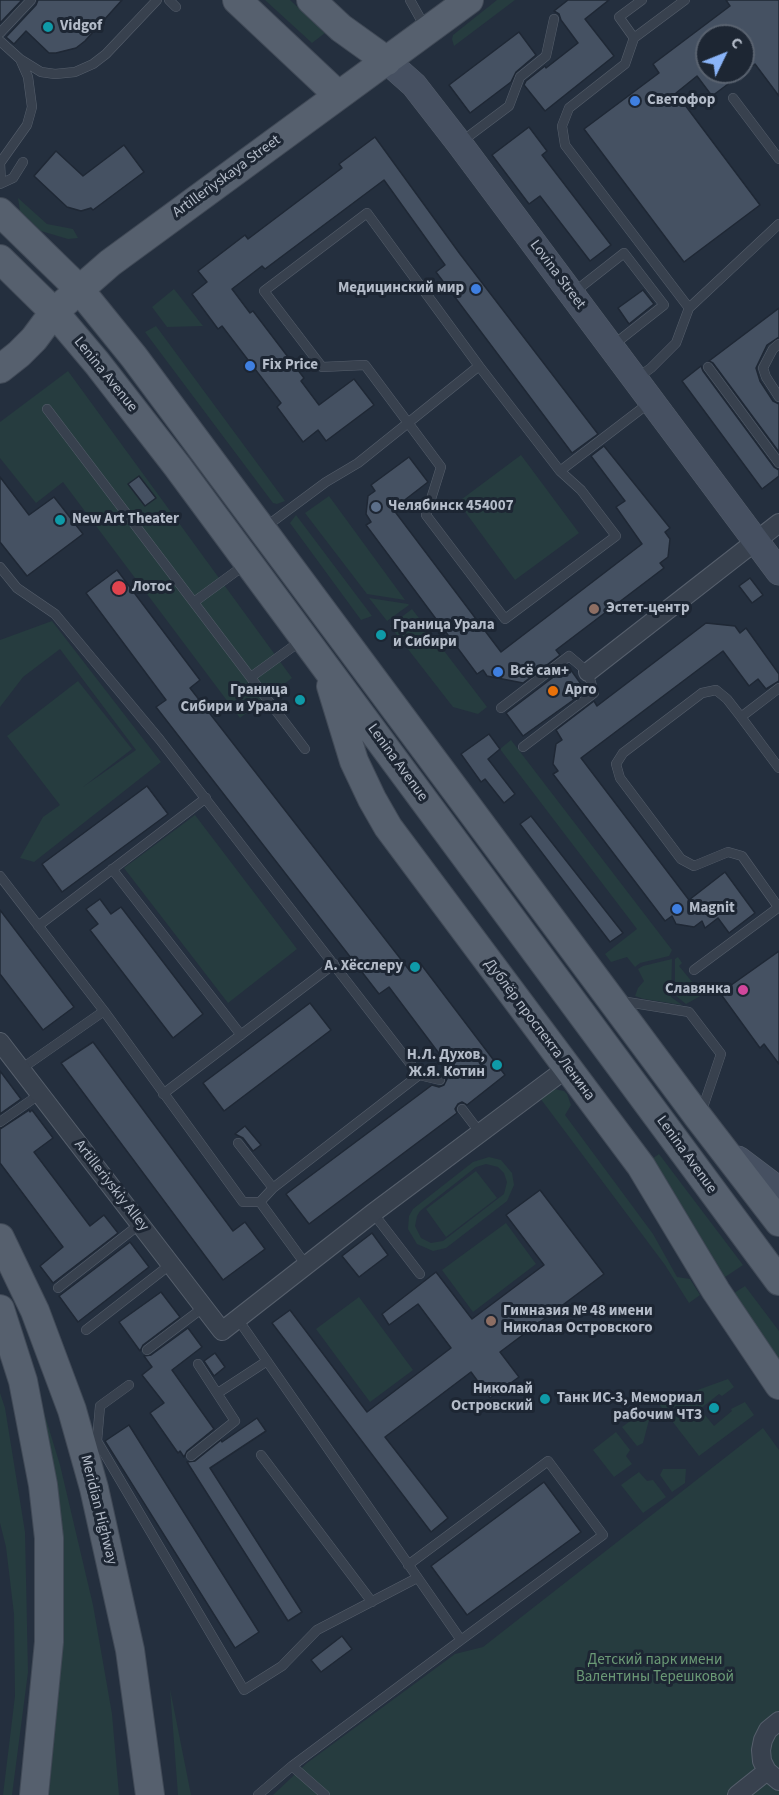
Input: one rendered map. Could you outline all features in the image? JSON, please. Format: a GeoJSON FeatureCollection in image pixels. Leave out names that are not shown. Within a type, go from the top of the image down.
{"type":"FeatureCollection","features":[{"type":"Feature","properties":{"kind":"main road"},"geometry":{"type":"LineString","coordinates":[[237,0],[338,95]]}},
{"type":"Feature","properties":{"kind":"main road","name":"Lovina Street"},"geometry":{"type":"LineString","coordinates":[[311,0],[341,28],[387,61]]}},
{"type":"Feature","properties":{"kind":"main road","name":"Artilleriyskaya Street"},"geometry":{"type":"LineString","coordinates":[[0,369],[34,339],[54,312],[117,258],[469,0]]}},
{"type":"Feature","properties":{"kind":"main road","name":"Lenina Avenue"},"geometry":{"type":"LineString","coordinates":[[0,212],[79,289],[134,357],[699,1118],[779,1222]]}},
{"type":"Feature","properties":{"kind":"main road","name":"Lenina Avenue"},"geometry":{"type":"LineString","coordinates":[[0,259],[54,312],[177,466],[776,1276]]}},
{"type":"Feature","properties":{"kind":"main road","name":"Дублёр проспекта Ленина"},"geometry":{"type":"LineString","coordinates":[[324,664],[354,761],[388,827],[641,1166],[716,1291],[779,1384]]}},
{"type":"Feature","properties":{"kind":"main road","name":"Meridian Highway"},"geometry":{"type":"LineString","coordinates":[[0,1238],[35,1311],[72,1410],[94,1488],[130,1650],[150,1795]]}},
{"type":"Feature","properties":{"kind":"main road"},"geometry":{"type":"LineString","coordinates":[[0,1309],[23,1382],[43,1485],[49,1538],[49,1642],[34,1795]]}},
{"type":"Feature","properties":{"kind":"street","name":"Lovina Street"},"geometry":{"type":"LineString","coordinates":[[387,61],[414,85],[459,143],[779,572]]}},
{"type":"Feature","properties":{"kind":"street"},"geometry":{"type":"LineString","coordinates":[[588,672],[779,523]]}},
{"type":"Feature","properties":{"kind":"street","name":"Artilleriyskiy Alley"},"geometry":{"type":"LineString","coordinates":[[3,1051],[40,1094],[222,1331],[237,1318]]}},
{"type":"Feature","properties":{"kind":"street"},"geometry":{"type":"LineString","coordinates":[[237,1318],[567,1068]]}},
{"type":"Feature","properties":{"kind":"street"},"geometry":{"type":"LineString","coordinates":[[720,1146],[779,1188]]}},
{"type":"Feature","properties":{"kind":"street"},"geometry":{"type":"LineString","coordinates":[[737,1795],[773,1776],[762,1761],[761,1750],[768,1730],[779,1721]]}},
{"type":"Feature","properties":{"kind":"lane"},"geometry":{"type":"LineString","coordinates":[[0,33],[31,0]]}},
{"type":"Feature","properties":{"kind":"lane"},"geometry":{"type":"LineString","coordinates":[[0,41],[20,59],[41,72],[55,74],[75,72],[85,69],[106,54],[157,0]]}},
{"type":"Feature","properties":{"kind":"lane"},"geometry":{"type":"LineString","coordinates":[[410,0],[428,31]]}},
{"type":"Feature","properties":{"kind":"lane"},"geometry":{"type":"LineString","coordinates":[[634,38],[619,17],[642,0]]}},
{"type":"Feature","properties":{"kind":"lane"},"geometry":{"type":"LineString","coordinates":[[685,0],[634,38],[625,64],[568,108],[562,126],[566,145],[689,308]]}},
{"type":"Feature","properties":{"kind":"lane"},"geometry":{"type":"LineString","coordinates":[[459,143],[508,106],[520,77],[546,56],[554,19]]}},
{"type":"Feature","properties":{"kind":"lane"},"geometry":{"type":"LineString","coordinates":[[20,59],[28,77],[32,107],[27,125],[0,163],[1,183],[13,178],[23,162]]}},
{"type":"Feature","properties":{"kind":"lane"},"geometry":{"type":"LineString","coordinates":[[733,99],[779,159]]}},
{"type":"Feature","properties":{"kind":"lane"},"geometry":{"type":"LineString","coordinates":[[368,213],[479,366],[560,471],[581,490],[616,536],[505,619],[426,515],[441,467],[409,423],[365,366],[322,367],[264,291],[368,213]]}},
{"type":"Feature","properties":{"kind":"lane"},"geometry":{"type":"LineString","coordinates":[[635,379],[651,368],[676,343],[689,308],[779,224]]}},
{"type":"Feature","properties":{"kind":"lane"},"geometry":{"type":"LineString","coordinates":[[571,294],[624,253],[664,305],[610,347]]}},
{"type":"Feature","properties":{"kind":"lane"},"geometry":{"type":"LineString","coordinates":[[779,344],[773,349],[764,368],[766,377],[779,397]]}},
{"type":"Feature","properties":{"kind":"lane"},"geometry":{"type":"LineString","coordinates":[[262,530],[326,482],[358,464],[479,366]]}},
{"type":"Feature","properties":{"kind":"lane"},"geometry":{"type":"LineString","coordinates":[[708,366],[779,463]]}},
{"type":"Feature","properties":{"kind":"lane"},"geometry":{"type":"LineString","coordinates":[[560,471],[651,402]]}},
{"type":"Feature","properties":{"kind":"lane"},"geometry":{"type":"LineString","coordinates":[[47,409],[305,748]]}},
{"type":"Feature","properties":{"kind":"lane"},"geometry":{"type":"LineString","coordinates":[[195,602],[248,562]]}},
{"type":"Feature","properties":{"kind":"lane"},"geometry":{"type":"LineString","coordinates":[[0,567],[16,588],[55,614],[160,740],[419,1075],[440,1080]]}},
{"type":"Feature","properties":{"kind":"lane"},"geometry":{"type":"LineString","coordinates":[[251,678],[304,638]]}},
{"type":"Feature","properties":{"kind":"lane"},"geometry":{"type":"LineString","coordinates":[[501,708],[569,656],[588,672],[594,693],[523,747]]}},
{"type":"Feature","properties":{"kind":"lane"},"geometry":{"type":"LineString","coordinates":[[741,717],[779,688]]}},
{"type":"Feature","properties":{"kind":"lane"},"geometry":{"type":"LineString","coordinates":[[694,970],[779,907],[742,856],[728,852],[694,866],[681,859],[620,778],[616,764],[623,753],[702,693],[716,690],[727,699],[779,768]]}},
{"type":"Feature","properties":{"kind":"lane"},"geometry":{"type":"LineString","coordinates":[[38,926],[206,798]]}},
{"type":"Feature","properties":{"kind":"lane"},"geometry":{"type":"LineString","coordinates":[[112,869],[241,1035]]}},
{"type":"Feature","properties":{"kind":"lane"},"geometry":{"type":"LineString","coordinates":[[0,876],[104,1011],[243,1202],[260,1202],[273,1188],[419,1075]]}},
{"type":"Feature","properties":{"kind":"lane"},"geometry":{"type":"LineString","coordinates":[[163,1094],[334,964]]}},
{"type":"Feature","properties":{"kind":"lane"},"geometry":{"type":"LineString","coordinates":[[612,1000],[689,1012],[721,1054],[699,1118]]}},
{"type":"Feature","properties":{"kind":"lane"},"geometry":{"type":"LineString","coordinates":[[21,1070],[104,1011]]}},
{"type":"Feature","properties":{"kind":"lane"},"geometry":{"type":"LineString","coordinates":[[0,1122],[40,1094]]}},
{"type":"Feature","properties":{"kind":"lane"},"geometry":{"type":"LineString","coordinates":[[462,1109],[481,1134]]}},
{"type":"Feature","properties":{"kind":"lane"},"geometry":{"type":"LineString","coordinates":[[238,1143],[273,1188]]}},
{"type":"Feature","properties":{"kind":"lane"},"geometry":{"type":"LineString","coordinates":[[260,1202],[306,1265]]}},
{"type":"Feature","properties":{"kind":"lane"},"geometry":{"type":"LineString","coordinates":[[373,1213],[420,1274]]}},
{"type":"Feature","properties":{"kind":"lane"},"geometry":{"type":"LineString","coordinates":[[58,1288],[140,1224]]}},
{"type":"Feature","properties":{"kind":"lane"},"geometry":{"type":"LineString","coordinates":[[86,1330],[171,1264]]}},
{"type":"Feature","properties":{"kind":"lane"},"geometry":{"type":"LineString","coordinates":[[147,1350],[204,1307]]}},
{"type":"Feature","properties":{"kind":"lane"},"geometry":{"type":"LineString","coordinates":[[237,1318],[461,1640]]}},
{"type":"Feature","properties":{"kind":"lane"},"geometry":{"type":"LineString","coordinates":[[218,1393],[267,1361]]}},
{"type":"Feature","properties":{"kind":"lane"},"geometry":{"type":"LineString","coordinates":[[191,1456],[235,1421],[198,1364]]}},
{"type":"Feature","properties":{"kind":"lane"},"geometry":{"type":"LineString","coordinates":[[129,1385],[100,1407],[98,1441],[244,1690],[282,1666],[317,1630],[417,1578]]}},
{"type":"Feature","properties":{"kind":"lane"},"geometry":{"type":"LineString","coordinates":[[261,1455],[372,1602]]}},
{"type":"Feature","properties":{"kind":"lane"},"geometry":{"type":"LineString","coordinates":[[258,1795],[292,1766],[603,1535],[548,1461],[408,1565]]}},
{"type":"Feature","properties":{"kind":"lane"},"geometry":{"type":"LineString","coordinates":[[292,1766],[325,1795]]}},
{"type":"Feature","properties":{"kind":"green space"},"geometry":{"type":"Polygon","coordinates":[[[265,0],[290,0],[325,33],[312,43],[265,0]]]}},
{"type":"Feature","properties":{"kind":"green space"},"geometry":{"type":"Polygon","coordinates":[[[497,0],[515,0],[454,46],[453,35],[497,0]]]}},
{"type":"Feature","properties":{"kind":"green space"},"geometry":{"type":"Polygon","coordinates":[[[18,198],[47,224],[73,229],[78,238],[68,239],[41,231],[20,211],[18,198]]]}},
{"type":"Feature","properties":{"kind":"green space"},"geometry":{"type":"Polygon","coordinates":[[[174,289],[203,326],[167,327],[152,307],[174,289]]]}},
{"type":"Feature","properties":{"kind":"green space"},"geometry":{"type":"Polygon","coordinates":[[[156,326],[285,501],[273,503],[145,332],[156,326]]]}},
{"type":"Feature","properties":{"kind":"green space"},"geometry":{"type":"Polygon","coordinates":[[[68,371],[292,678],[240,718],[63,482],[36,503],[0,458],[0,422],[68,371]]]}},
{"type":"Feature","properties":{"kind":"green space"},"geometry":{"type":"Polygon","coordinates":[[[521,455],[579,533],[515,580],[458,502],[521,455]]]}},
{"type":"Feature","properties":{"kind":"green space"},"geometry":{"type":"Polygon","coordinates":[[[329,496],[405,600],[367,594],[305,513],[329,496]]]}},
{"type":"Feature","properties":{"kind":"green space"},"geometry":{"type":"Polygon","coordinates":[[[296,515],[372,616],[361,620],[290,523],[296,515]]]}},
{"type":"Feature","properties":{"kind":"green space"},"geometry":{"type":"Polygon","coordinates":[[[369,598],[408,604],[409,605],[387,621],[369,598]]]}},
{"type":"Feature","properties":{"kind":"green space"},"geometry":{"type":"Polygon","coordinates":[[[412,609],[487,707],[478,714],[453,707],[390,626],[412,609]]]}},
{"type":"Feature","properties":{"kind":"green space"},"geometry":{"type":"Polygon","coordinates":[[[52,621],[161,762],[34,862],[20,858],[43,817],[60,805],[7,736],[78,681],[132,749],[83,787],[136,750],[60,649],[23,677],[0,707],[0,640],[52,621]]]}},
{"type":"Feature","properties":{"kind":"green space"},"geometry":{"type":"Polygon","coordinates":[[[511,740],[672,950],[669,956],[640,963],[635,967],[627,957],[611,962],[605,954],[637,929],[500,749],[511,740]]]}},
{"type":"Feature","properties":{"kind":"green space"},"geometry":{"type":"Polygon","coordinates":[[[195,815],[297,949],[228,1003],[124,868],[195,815]]]}},
{"type":"Feature","properties":{"kind":"green space"},"geometry":{"type":"Polygon","coordinates":[[[678,957],[682,963],[679,966],[704,994],[686,1004],[675,995],[675,959],[678,957]]]}},
{"type":"Feature","properties":{"kind":"green space"},"geometry":{"type":"Polygon","coordinates":[[[672,959],[671,997],[682,1005],[635,996],[644,981],[638,969],[672,959]]]}},
{"type":"Feature","properties":{"kind":"green space"},"geometry":{"type":"Polygon","coordinates":[[[554,1089],[567,1094],[571,1105],[565,1115],[653,1234],[677,1277],[690,1279],[700,1295],[689,1303],[665,1265],[540,1098],[554,1089]]]}},
{"type":"Feature","properties":{"kind":"green space"},"geometry":{"type":"Polygon","coordinates":[[[659,1154],[743,1265],[725,1277],[652,1159],[659,1154]]]}},
{"type":"Feature","properties":{"kind":"green space"},"geometry":{"type":"Polygon","coordinates":[[[489,1157],[501,1160],[512,1173],[514,1185],[507,1201],[446,1248],[433,1251],[417,1244],[408,1229],[409,1216],[413,1209],[473,1162],[489,1157]],[[486,1164],[476,1167],[420,1211],[415,1226],[421,1238],[431,1243],[443,1241],[504,1194],[507,1182],[504,1173],[498,1167],[486,1164]]]}},
{"type":"Feature","properties":{"kind":"green space"},"geometry":{"type":"Polygon","coordinates":[[[476,1171],[497,1198],[446,1237],[426,1209],[476,1171]]]}},
{"type":"Feature","properties":{"kind":"green space"},"geometry":{"type":"Polygon","coordinates":[[[506,1223],[536,1264],[473,1312],[442,1270],[506,1223]]]}},
{"type":"Feature","properties":{"kind":"green space"},"geometry":{"type":"Polygon","coordinates":[[[745,1286],[779,1331],[779,1361],[734,1293],[745,1286]]]}},
{"type":"Feature","properties":{"kind":"green space"},"geometry":{"type":"Polygon","coordinates":[[[359,1297],[413,1370],[370,1402],[316,1329],[359,1297]]]}},
{"type":"Feature","properties":{"kind":"green space"},"geometry":{"type":"Polygon","coordinates":[[[24,1347],[60,1465],[93,1605],[112,1714],[119,1795],[49,1795],[64,1628],[63,1549],[59,1510],[24,1347]]]}},
{"type":"Feature","properties":{"kind":"green space"},"geometry":{"type":"Polygon","coordinates":[[[728,1379],[734,1387],[722,1396],[719,1394],[700,1409],[714,1426],[732,1411],[731,1409],[745,1402],[754,1415],[699,1456],[659,1404],[728,1379]]]}},
{"type":"Feature","properties":{"kind":"green space"},"geometry":{"type":"Polygon","coordinates":[[[0,1393],[5,1408],[25,1532],[28,1672],[12,1795],[3,1795],[15,1696],[14,1614],[6,1547],[0,1523],[0,1393]]]}},
{"type":"Feature","properties":{"kind":"green space"},"geometry":{"type":"Polygon","coordinates":[[[637,1416],[649,1420],[643,1443],[637,1446],[622,1427],[637,1416]]]}},
{"type":"Feature","properties":{"kind":"green space","name":"Детский парк имени Валентины Терешковой"},"geometry":{"type":"Polygon","coordinates":[[[763,1428],[779,1450],[779,1795],[273,1795],[307,1763],[455,1654],[483,1647],[763,1428]]]}},
{"type":"Feature","properties":{"kind":"green space"},"geometry":{"type":"Polygon","coordinates":[[[616,1432],[630,1450],[626,1456],[632,1464],[614,1477],[593,1450],[616,1432]]]}},
{"type":"Feature","properties":{"kind":"green space"},"geometry":{"type":"Polygon","coordinates":[[[663,1469],[686,1469],[685,1483],[672,1492],[660,1475],[663,1469]]]}},
{"type":"Feature","properties":{"kind":"green space"},"geometry":{"type":"Polygon","coordinates":[[[639,1472],[647,1481],[653,1480],[666,1497],[643,1513],[621,1485],[639,1472]]]}},
{"type":"Feature","properties":{"kind":"green space"},"geometry":{"type":"Polygon","coordinates":[[[170,1689],[191,1795],[178,1795],[170,1689]]]}},
{"type":"Feature","properties":{"kind":"building"},"geometry":{"type":"Polygon","coordinates":[[[0,0],[22,0],[0,23],[0,0]]]}},
{"type":"Feature","properties":{"kind":"building","name":"Vidgof"},"geometry":{"type":"Polygon","coordinates":[[[38,0],[122,0],[76,48],[49,53],[26,31],[14,44],[6,37],[38,0]]]}},
{"type":"Feature","properties":{"kind":"building"},"geometry":{"type":"Polygon","coordinates":[[[568,0],[609,0],[585,19],[614,56],[545,111],[524,85],[545,66],[546,68],[578,43],[559,14],[554,11],[568,0]]]}},
{"type":"Feature","properties":{"kind":"building"},"geometry":{"type":"Polygon","coordinates":[[[726,0],[779,0],[779,96],[755,64],[755,24],[706,24],[730,6],[726,0]]]}},
{"type":"Feature","properties":{"kind":"building"},"geometry":{"type":"Polygon","coordinates":[[[519,32],[536,55],[516,72],[511,82],[470,113],[449,85],[519,32]]]}},
{"type":"Feature","properties":{"kind":"building"},"geometry":{"type":"Polygon","coordinates":[[[695,32],[695,78],[676,93],[760,205],[684,262],[584,129],[659,73],[653,64],[695,32]]]}},
{"type":"Feature","properties":{"kind":"building"},"geometry":{"type":"Polygon","coordinates":[[[703,84],[728,84],[712,96],[703,84]]]}},
{"type":"Feature","properties":{"kind":"building"},"geometry":{"type":"Polygon","coordinates":[[[529,127],[547,151],[542,155],[611,245],[590,261],[540,196],[529,204],[492,155],[529,127]]]}},
{"type":"Feature","properties":{"kind":"building"},"geometry":{"type":"Polygon","coordinates":[[[375,137],[460,254],[598,434],[572,453],[436,272],[445,265],[384,180],[265,269],[262,266],[232,289],[250,313],[253,311],[304,378],[301,381],[319,405],[354,379],[374,405],[326,441],[318,430],[303,442],[277,407],[281,403],[222,326],[218,329],[192,294],[207,282],[198,271],[245,235],[248,239],[342,168],[339,164],[375,137]]]}},
{"type":"Feature","properties":{"kind":"building"},"geometry":{"type":"Polygon","coordinates":[[[124,145],[144,172],[93,210],[91,208],[81,211],[67,207],[34,176],[56,151],[83,176],[124,145]]]}},
{"type":"Feature","properties":{"kind":"building"},"geometry":{"type":"Polygon","coordinates":[[[643,290],[654,304],[629,324],[618,308],[643,290]]]}},
{"type":"Feature","properties":{"kind":"building"},"geometry":{"type":"Polygon","coordinates":[[[779,308],[779,337],[767,345],[756,368],[760,381],[773,401],[779,404],[779,452],[713,363],[709,361],[779,308]]]}},
{"type":"Feature","properties":{"kind":"building"},"geometry":{"type":"Polygon","coordinates":[[[701,366],[774,467],[779,470],[779,476],[762,489],[682,381],[701,366]]]}},
{"type":"Feature","properties":{"kind":"building"},"geometry":{"type":"Polygon","coordinates":[[[604,446],[670,528],[665,532],[670,539],[668,557],[660,563],[664,568],[556,650],[560,655],[523,683],[487,676],[483,670],[477,674],[366,525],[371,522],[366,514],[368,496],[375,491],[371,485],[409,457],[428,482],[393,509],[501,652],[642,544],[616,507],[625,501],[591,456],[604,446]]]}},
{"type":"Feature","properties":{"kind":"building"},"geometry":{"type":"Polygon","coordinates":[[[139,476],[156,498],[145,506],[128,484],[139,476]]]}},
{"type":"Feature","properties":{"kind":"building"},"geometry":{"type":"Polygon","coordinates":[[[0,477],[29,515],[54,497],[83,534],[27,576],[0,542],[0,477]]]}},
{"type":"Feature","properties":{"kind":"building"},"geometry":{"type":"Polygon","coordinates":[[[117,570],[200,680],[190,688],[410,971],[420,963],[505,1075],[467,1105],[462,1102],[458,1104],[455,1109],[457,1113],[309,1224],[286,1194],[432,1085],[439,1087],[444,1085],[447,1079],[444,1075],[450,1068],[389,987],[379,994],[156,707],[166,700],[86,593],[117,570]]]}},
{"type":"Feature","properties":{"kind":"building"},"geometry":{"type":"Polygon","coordinates":[[[750,578],[763,595],[752,603],[739,586],[750,578]]]}},
{"type":"Feature","properties":{"kind":"building"},"geometry":{"type":"Polygon","coordinates":[[[706,623],[735,626],[740,633],[746,628],[779,674],[779,681],[766,689],[758,679],[749,686],[723,651],[581,758],[689,900],[725,872],[755,913],[729,933],[718,918],[705,928],[702,921],[694,927],[676,924],[672,916],[665,921],[553,774],[558,771],[553,764],[556,744],[562,740],[556,730],[594,701],[597,706],[706,623]]]}},
{"type":"Feature","properties":{"kind":"building"},"geometry":{"type":"Polygon","coordinates":[[[568,666],[586,691],[523,736],[506,713],[568,666]]]}},
{"type":"Feature","properties":{"kind":"building"},"geometry":{"type":"Polygon","coordinates":[[[489,734],[500,749],[488,759],[515,794],[504,803],[485,779],[481,782],[461,754],[489,734]]]}},
{"type":"Feature","properties":{"kind":"building"},"geometry":{"type":"Polygon","coordinates":[[[147,786],[168,814],[62,892],[42,864],[147,786]]]}},
{"type":"Feature","properties":{"kind":"building"},"geometry":{"type":"Polygon","coordinates":[[[531,816],[623,933],[610,942],[520,824],[531,816]]]}},
{"type":"Feature","properties":{"kind":"building"},"geometry":{"type":"Polygon","coordinates":[[[100,899],[111,914],[121,907],[203,1014],[173,1038],[90,930],[98,924],[86,909],[100,899]]]}},
{"type":"Feature","properties":{"kind":"building"},"geometry":{"type":"Polygon","coordinates":[[[0,910],[74,1007],[43,1030],[0,974],[0,910]]]}},
{"type":"Feature","properties":{"kind":"building"},"geometry":{"type":"Polygon","coordinates":[[[779,951],[779,1064],[764,1044],[760,1048],[720,993],[779,951]]]}},
{"type":"Feature","properties":{"kind":"building"},"geometry":{"type":"Polygon","coordinates":[[[310,1003],[331,1030],[224,1111],[203,1083],[310,1003]]]}},
{"type":"Feature","properties":{"kind":"building"},"geometry":{"type":"Polygon","coordinates":[[[93,1042],[233,1231],[245,1222],[265,1249],[223,1280],[61,1063],[93,1042]]]}},
{"type":"Feature","properties":{"kind":"building"},"geometry":{"type":"Polygon","coordinates":[[[0,1071],[21,1099],[0,1114],[0,1071]]]}},
{"type":"Feature","properties":{"kind":"building"},"geometry":{"type":"Polygon","coordinates":[[[29,1110],[30,1112],[32,1110],[53,1138],[34,1152],[90,1226],[104,1215],[118,1233],[53,1283],[40,1266],[63,1247],[0,1163],[0,1129],[29,1110]]]}},
{"type":"Feature","properties":{"kind":"building"},"geometry":{"type":"Polygon","coordinates":[[[245,1126],[261,1145],[253,1151],[243,1138],[235,1134],[245,1126]]]}},
{"type":"Feature","properties":{"kind":"building"},"geometry":{"type":"Polygon","coordinates":[[[540,1190],[604,1274],[500,1352],[519,1377],[490,1398],[471,1372],[385,1437],[448,1518],[431,1532],[272,1323],[290,1310],[367,1412],[451,1348],[418,1304],[389,1325],[382,1314],[436,1272],[472,1319],[544,1265],[506,1215],[540,1190]]]}},
{"type":"Feature","properties":{"kind":"building"},"geometry":{"type":"Polygon","coordinates":[[[372,1233],[388,1255],[359,1277],[342,1256],[372,1233]]]}},
{"type":"Feature","properties":{"kind":"building"},"geometry":{"type":"Polygon","coordinates":[[[130,1242],[149,1267],[78,1322],[59,1296],[130,1242]]]}},
{"type":"Feature","properties":{"kind":"building"},"geometry":{"type":"Polygon","coordinates":[[[161,1292],[180,1317],[143,1345],[140,1351],[119,1322],[161,1292]]]}},
{"type":"Feature","properties":{"kind":"building"},"geometry":{"type":"Polygon","coordinates":[[[188,1328],[202,1347],[172,1370],[214,1429],[187,1451],[184,1457],[180,1451],[178,1453],[150,1413],[164,1403],[142,1375],[152,1367],[144,1356],[151,1355],[188,1328]]]}},
{"type":"Feature","properties":{"kind":"building"},"geometry":{"type":"Polygon","coordinates":[[[215,1353],[225,1367],[214,1376],[204,1361],[215,1353]]]}},
{"type":"Feature","properties":{"kind":"building"},"geometry":{"type":"Polygon","coordinates":[[[257,1418],[266,1431],[210,1468],[302,1612],[288,1621],[187,1462],[195,1461],[221,1440],[222,1442],[257,1418]]]}},
{"type":"Feature","properties":{"kind":"building"},"geometry":{"type":"Polygon","coordinates":[[[129,1425],[259,1632],[235,1648],[105,1441],[129,1425]]]}},
{"type":"Feature","properties":{"kind":"building"},"geometry":{"type":"Polygon","coordinates":[[[544,1482],[581,1532],[467,1615],[431,1566],[544,1482]]]}},
{"type":"Feature","properties":{"kind":"building"},"geometry":{"type":"Polygon","coordinates":[[[342,1636],[352,1649],[321,1672],[311,1660],[342,1636]]]}},
{"type":"Feature","properties":{"kind":"place","name":"Vidgof"},"geometry":{"type":"Point","coordinates":[48,27]}},
{"type":"Feature","properties":{"kind":"place","name":"Светофор"},"geometry":{"type":"Point","coordinates":[635,101]}},
{"type":"Feature","properties":{"kind":"place","name":"Медицинский мир"},"geometry":{"type":"Point","coordinates":[476,289]}},
{"type":"Feature","properties":{"kind":"place","name":"Fix Price"},"geometry":{"type":"Point","coordinates":[250,366]}},
{"type":"Feature","properties":{"kind":"place","name":"Челябинск 454007"},"geometry":{"type":"Point","coordinates":[376,507]}},
{"type":"Feature","properties":{"kind":"place","name":"New Art Theater"},"geometry":{"type":"Point","coordinates":[60,520]}},
{"type":"Feature","properties":{"kind":"place","name":"Лотос"},"geometry":{"type":"Point","coordinates":[119,588]}},
{"type":"Feature","properties":{"kind":"place","name":"Эстет-центр"},"geometry":{"type":"Point","coordinates":[594,609]}},
{"type":"Feature","properties":{"kind":"place","name":"Граница Урала и Сибири"},"geometry":{"type":"Point","coordinates":[381,635]}},
{"type":"Feature","properties":{"kind":"place","name":"Всё сам+"},"geometry":{"type":"Point","coordinates":[498,672]}},
{"type":"Feature","properties":{"kind":"place","name":"Арго"},"geometry":{"type":"Point","coordinates":[553,691]}},
{"type":"Feature","properties":{"kind":"place","name":"Граница Сибири и Урала"},"geometry":{"type":"Point","coordinates":[300,700]}},
{"type":"Feature","properties":{"kind":"place","name":"Magnit"},"geometry":{"type":"Point","coordinates":[677,909]}},
{"type":"Feature","properties":{"kind":"place","name":"А. Хёсслеру"},"geometry":{"type":"Point","coordinates":[415,967]}},
{"type":"Feature","properties":{"kind":"place","name":"Славянка"},"geometry":{"type":"Point","coordinates":[743,990]}},
{"type":"Feature","properties":{"kind":"place","name":"Н.Л. Духов, Ж.Я. Котин"},"geometry":{"type":"Point","coordinates":[497,1065]}},
{"type":"Feature","properties":{"kind":"place","name":"Гимназия № 48 имени Николая Островского"},"geometry":{"type":"Point","coordinates":[491,1321]}},
{"type":"Feature","properties":{"kind":"place","name":"Николай Островский"},"geometry":{"type":"Point","coordinates":[545,1399]}},
{"type":"Feature","properties":{"kind":"place","name":"Танк ИС-3, Мемориал рабочим ЧТЗ"},"geometry":{"type":"Point","coordinates":[714,1408]}}]}
